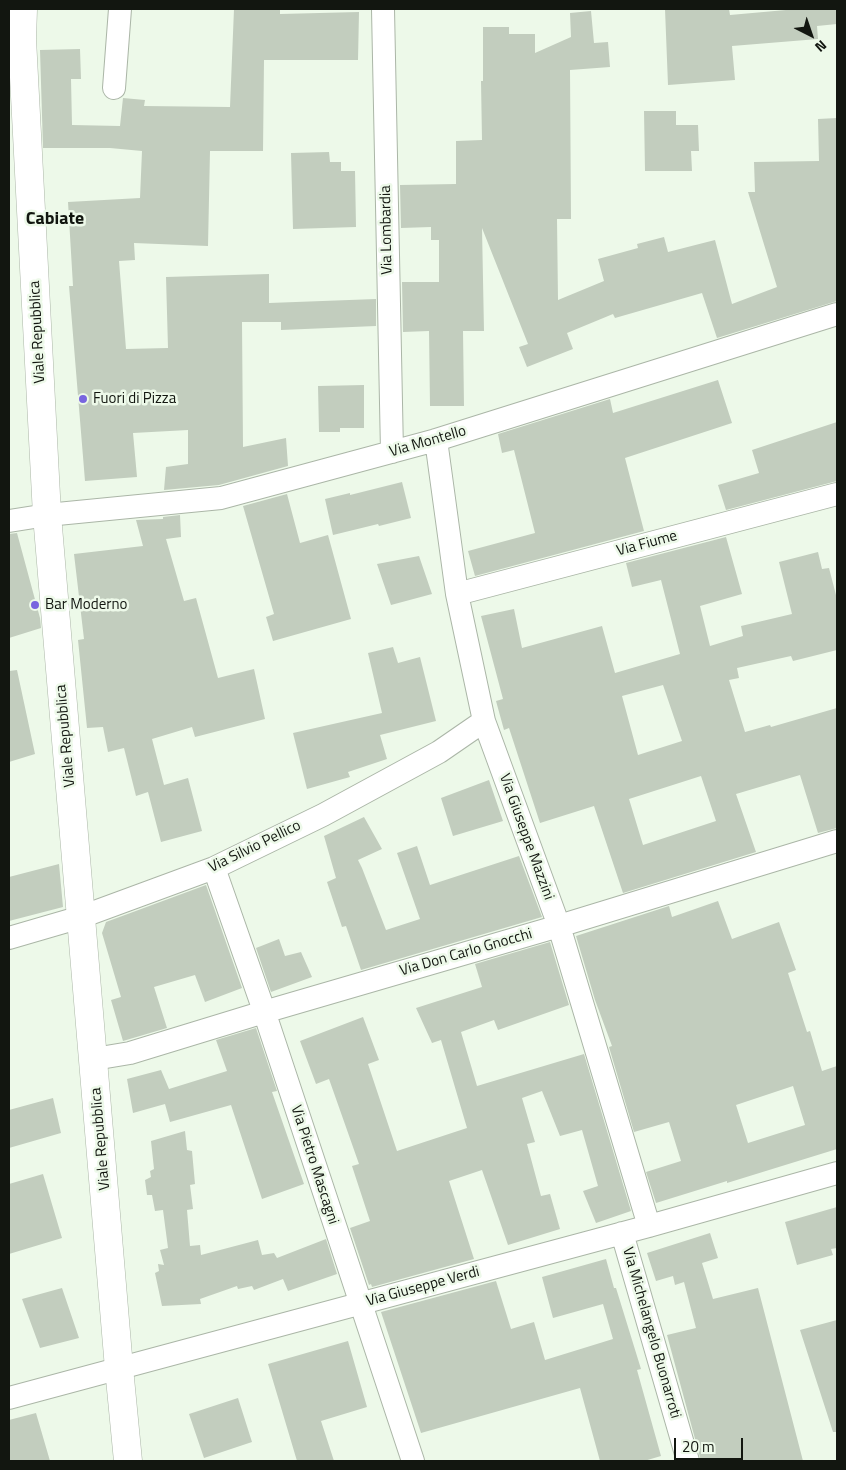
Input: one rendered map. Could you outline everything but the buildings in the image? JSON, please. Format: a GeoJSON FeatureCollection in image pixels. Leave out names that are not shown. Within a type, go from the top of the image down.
{"type":"FeatureCollection","features":[{"type":"Feature","properties":{"kind":"street","name":"Viale Repubblica"},"geometry":{"type":"LineString","coordinates":[[22,9],[16,39],[47,515],[128,1461]]}},
{"type":"Feature","properties":{"kind":"street"},"geometry":{"type":"LineString","coordinates":[[114,88],[120,9]]}},
{"type":"Feature","properties":{"kind":"street","name":"Via Lombardia"},"geometry":{"type":"LineString","coordinates":[[383,9],[392,452]]}},
{"type":"Feature","properties":{"kind":"street","name":"Via Montello"},"geometry":{"type":"LineString","coordinates":[[9,521],[47,515],[222,498],[436,440],[837,314]]}},
{"type":"Feature","properties":{"kind":"street","name":"Via Giuseppe Mazzini"},"geometry":{"type":"LineString","coordinates":[[436,440],[457,594],[484,721],[559,926],[649,1226]]}},
{"type":"Feature","properties":{"kind":"street","name":"Via Fiume"},"geometry":{"type":"LineString","coordinates":[[457,594],[837,494]]}},
{"type":"Feature","properties":{"kind":"street","name":"Via Silvio Pellico"},"geometry":{"type":"LineString","coordinates":[[9,938],[81,917],[214,868],[324,815],[439,752],[484,721]]}},
{"type":"Feature","properties":{"kind":"street","name":"Via Don Carlo Gnocchi"},"geometry":{"type":"LineString","coordinates":[[94,1058],[130,1053],[559,926],[837,841]]}},
{"type":"Feature","properties":{"kind":"street","name":"Via Pietro Mascagni"},"geometry":{"type":"LineString","coordinates":[[214,868],[264,1012],[413,1461]]}},
{"type":"Feature","properties":{"kind":"street","name":"Via Giuseppe Verdi"},"geometry":{"type":"LineString","coordinates":[[9,1398],[649,1226],[837,1173]]}},
{"type":"Feature","properties":{"kind":"street","name":"Via Michelangelo Buonarroti"},"geometry":{"type":"LineString","coordinates":[[622,1233],[688,1461]]}},
{"type":"Feature","properties":{"kind":"place","name":"Fuori di Pizza"},"geometry":{"type":"Point","coordinates":[83,399]}},
{"type":"Feature","properties":{"kind":"place","name":"Bar Moderno"},"geometry":{"type":"Point","coordinates":[35,605]}},
{"type":"Feature","properties":{"kind":"district","name":"Cabiate"},"geometry":{"type":"Point","coordinates":[55,220]}}]}
